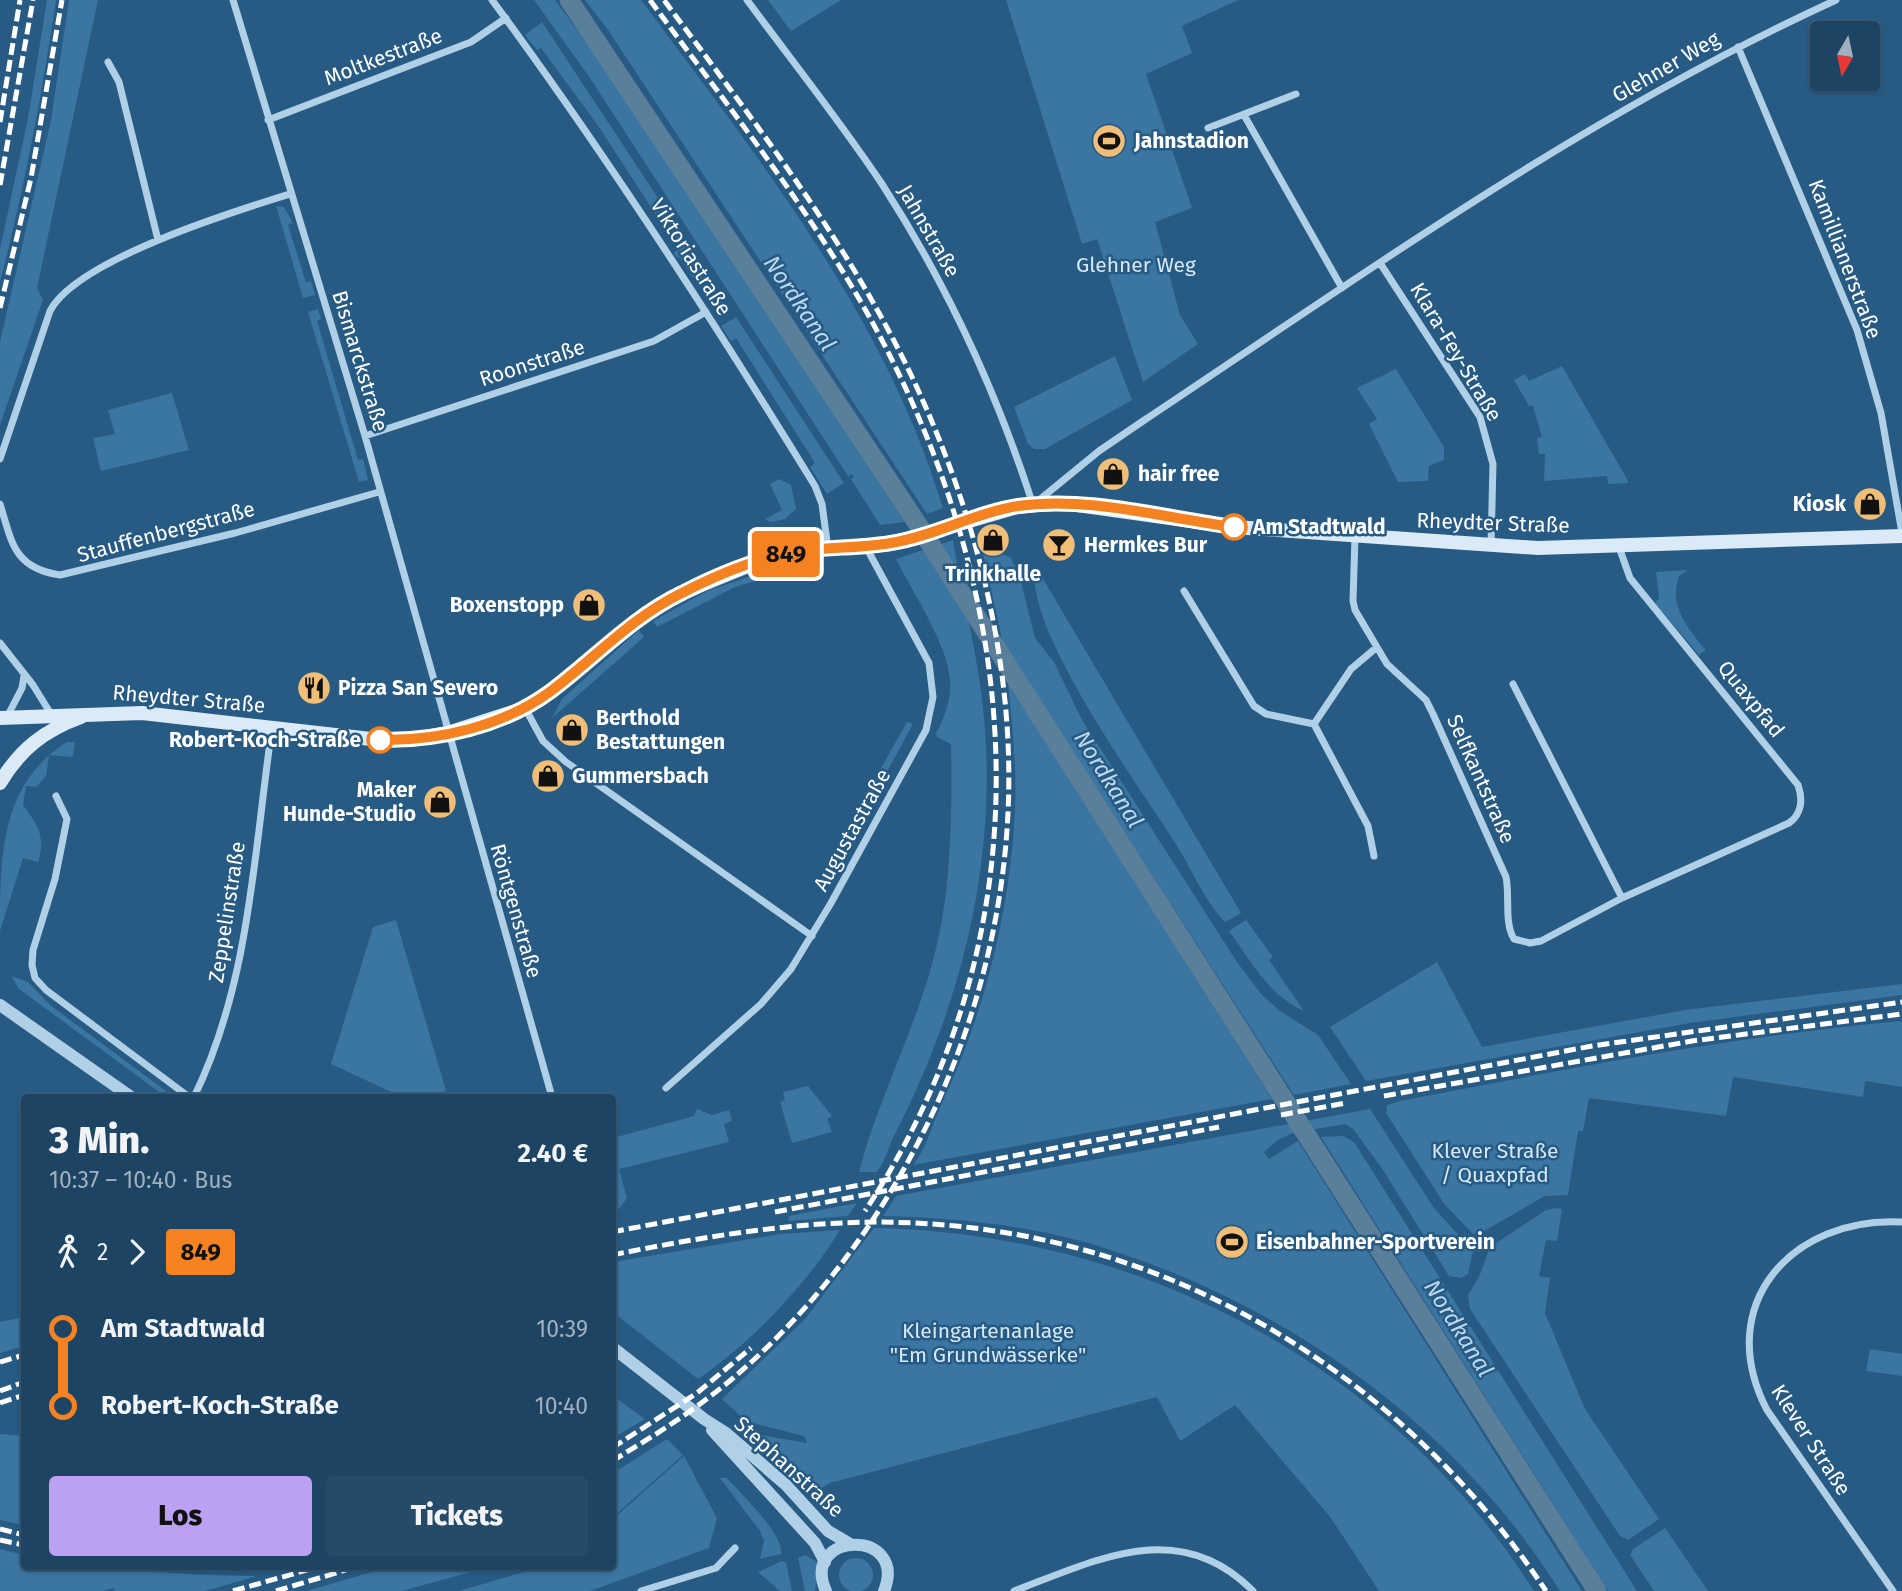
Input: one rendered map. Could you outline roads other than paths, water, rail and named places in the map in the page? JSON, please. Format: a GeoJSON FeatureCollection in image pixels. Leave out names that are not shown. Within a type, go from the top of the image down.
{"type":"FeatureCollection","features":[{"type":"Feature","properties":{"kind":"main road","name":"Rheydter Straße"},"geometry":{"type":"LineString","coordinates":[[4,717],[93,713],[179,715],[380,740],[411,740],[448,733],[525,708],[559,685],[640,618],[679,594],[760,561],[802,551],[866,547],[902,541],[981,515],[1033,505],[1063,503],[1101,506],[1234,527],[1491,547],[1619,547],[1902,535]]}},
{"type":"Feature","properties":{"kind":"main road","name":"Rheydter Straße"},"geometry":{"type":"LineString","coordinates":[[0,783],[9,767],[36,739],[64,723],[93,713]]}},
{"type":"Feature","properties":{"kind":"street","name":"Bismarckstraße"},"geometry":{"type":"LineString","coordinates":[[233,0],[365,436],[448,733]]}},
{"type":"Feature","properties":{"kind":"street","name":"Viktoriastraße"},"geometry":{"type":"LineString","coordinates":[[492,0],[590,133],[815,486],[822,504],[828,549]]}},
{"type":"Feature","properties":{"kind":"street","name":"Jahnstraße"},"geometry":{"type":"LineString","coordinates":[[747,0],[881,184],[928,262],[970,341],[1033,505]]}},
{"type":"Feature","properties":{"kind":"street","name":"Glehner Weg"},"geometry":{"type":"LineString","coordinates":[[1033,505],[1099,451],[1380,263],[1554,152],[1738,47],[1836,0]]}},
{"type":"Feature","properties":{"kind":"street","name":"Moltkestraße"},"geometry":{"type":"LineString","coordinates":[[268,120],[471,42],[506,18]]}},
{"type":"Feature","properties":{"kind":"street","name":"Kamillianerstraße"},"geometry":{"type":"LineString","coordinates":[[1738,47],[1857,330],[1881,413],[1902,535]]}},
{"type":"Feature","properties":{"kind":"street"},"geometry":{"type":"LineString","coordinates":[[108,62],[119,82],[159,240]]}},
{"type":"Feature","properties":{"kind":"street"},"geometry":{"type":"LineString","coordinates":[[1208,128],[1296,94]]}},
{"type":"Feature","properties":{"kind":"street"},"geometry":{"type":"LineString","coordinates":[[1244,116],[1342,288]]}},
{"type":"Feature","properties":{"kind":"street"},"geometry":{"type":"LineString","coordinates":[[0,459],[55,302],[76,282],[197,223],[290,194]]}},
{"type":"Feature","properties":{"kind":"street","name":"Klara-Fey-Straße"},"geometry":{"type":"LineString","coordinates":[[1380,263],[1480,417],[1493,464],[1491,547]]}},
{"type":"Feature","properties":{"kind":"street","name":"Roonstraße"},"geometry":{"type":"LineString","coordinates":[[365,436],[654,341],[706,312]]}},
{"type":"Feature","properties":{"kind":"street","name":"Stauffenbergstraße"},"geometry":{"type":"LineString","coordinates":[[0,504],[13,546],[23,560],[41,572],[60,575],[235,533],[379,492]]}},
{"type":"Feature","properties":{"kind":"street","name":"Selfkantstraße"},"geometry":{"type":"LineString","coordinates":[[1355,536],[1353,601],[1387,664],[1426,700],[1433,714],[1506,877],[1510,895],[1509,923],[1514,939],[1530,943],[1541,942],[1622,898],[1730,849]]}},
{"type":"Feature","properties":{"kind":"street","name":"Augustastraße"},"geometry":{"type":"LineString","coordinates":[[666,1088],[761,1004],[791,969],[813,936],[917,750],[931,713],[932,678],[924,650],[866,547]]}},
{"type":"Feature","properties":{"kind":"street","name":"Quaxpfad"},"geometry":{"type":"LineString","coordinates":[[1619,547],[1630,578],[1798,785],[1800,805],[1794,820],[1730,849]]}},
{"type":"Feature","properties":{"kind":"street"},"geometry":{"type":"LineString","coordinates":[[1184,591],[1254,706],[1266,714],[1314,724]]}},
{"type":"Feature","properties":{"kind":"street"},"geometry":{"type":"LineString","coordinates":[[0,643],[33,685],[51,714]]}},
{"type":"Feature","properties":{"kind":"street"},"geometry":{"type":"LineString","coordinates":[[1314,724],[1351,668],[1377,647]]}},
{"type":"Feature","properties":{"kind":"street","name":"Rheydter Straße"},"geometry":{"type":"LineString","coordinates":[[4,717],[22,688],[24,676]]}},
{"type":"Feature","properties":{"kind":"street"},"geometry":{"type":"LineString","coordinates":[[1513,684],[1622,898]]}},
{"type":"Feature","properties":{"kind":"street"},"geometry":{"type":"LineString","coordinates":[[525,708],[543,741],[566,762],[813,936]]}},
{"type":"Feature","properties":{"kind":"street"},"geometry":{"type":"LineString","coordinates":[[1314,724],[1368,826],[1374,856]]}},
{"type":"Feature","properties":{"kind":"street","name":"Zeppelinstraße"},"geometry":{"type":"LineString","coordinates":[[193,1094],[219,1039],[239,964],[272,727]]}},
{"type":"Feature","properties":{"kind":"street","name":"Röntgenstraße"},"geometry":{"type":"LineString","coordinates":[[448,733],[551,1094]]}},
{"type":"Feature","properties":{"kind":"street"},"geometry":{"type":"LineString","coordinates":[[56,796],[67,819],[55,879],[33,950],[35,978],[46,990],[188,1094]]}},
{"type":"Feature","properties":{"kind":"street"},"geometry":{"type":"LineString","coordinates":[[0,1005],[127,1094]]}},
{"type":"Feature","properties":{"kind":"street","name":"Klever Straße"},"geometry":{"type":"LineString","coordinates":[[1893,1591],[1767,1409],[1753,1376],[1749,1343],[1751,1323],[1762,1289],[1788,1256],[1808,1242],[1838,1228],[1876,1222],[1902,1222]]}},
{"type":"Feature","properties":{"kind":"street","name":"Stephanstraße"},"geometry":{"type":"LineString","coordinates":[[616,1350],[762,1463],[828,1531],[850,1544]]}},
{"type":"Feature","properties":{"kind":"street","name":"Stephanstraße"},"geometry":{"type":"LineString","coordinates":[[704,1419],[815,1542],[825,1562],[835,1550],[850,1544],[863,1544],[878,1552],[886,1566],[886,1585]]}},
{"type":"Feature","properties":{"kind":"street"},"geometry":{"type":"LineString","coordinates":[[641,1591],[716,1568],[735,1548]]}},
{"type":"Feature","properties":{"kind":"street"},"geometry":{"type":"LineString","coordinates":[[1014,1591],[1112,1554],[1154,1549],[1179,1551],[1218,1563],[1253,1591]]}},
{"type":"Feature","properties":{"kind":"street"},"geometry":{"type":"LineString","coordinates":[[825,1562],[822,1575],[825,1590]]}},
{"type":"Feature","properties":{"kind":"street"},"geometry":{"type":"LineString","coordinates":[[886,1585],[899,1591]]}},
{"type":"Feature","properties":{"kind":"waterway","name":"Nordkanal"},"geometry":{"type":"LineString","coordinates":[[569,0],[913,517],[1597,1591]]}},
{"type":"Feature","properties":{"kind":"railway"},"geometry":{"type":"LineString","coordinates":[[0,122],[20,0]]}},
{"type":"Feature","properties":{"kind":"railway"},"geometry":{"type":"LineString","coordinates":[[0,185],[33,0]]}},
{"type":"Feature","properties":{"kind":"railway"},"geometry":{"type":"LineString","coordinates":[[0,308],[31,178],[62,0]]}},
{"type":"Feature","properties":{"kind":"railway"},"geometry":{"type":"LineString","coordinates":[[650,0],[793,195],[870,318],[923,427],[962,539],[987,652],[996,767],[990,881],[966,994],[925,1104],[865,1211]]}},
{"type":"Feature","properties":{"kind":"railway"},"geometry":{"type":"LineString","coordinates":[[616,1458],[718,1390],[790,1324],[842,1262],[888,1195],[927,1124],[959,1049],[984,972],[1000,893],[1008,813],[1009,759],[1005,705],[988,597],[959,492],[919,392],[865,288],[834,238],[664,0]]}},
{"type":"Feature","properties":{"kind":"railway"},"geometry":{"type":"LineString","coordinates":[[616,1231],[1592,1046],[1902,1002]]}},
{"type":"Feature","properties":{"kind":"railway"},"geometry":{"type":"LineString","coordinates":[[1384,1096],[1692,1041],[1902,1014]]}},
{"type":"Feature","properties":{"kind":"railway"},"geometry":{"type":"LineString","coordinates":[[1281,1115],[1346,1103]]}},
{"type":"Feature","properties":{"kind":"railway"},"geometry":{"type":"LineString","coordinates":[[775,1212],[1219,1127]]}},
{"type":"Feature","properties":{"kind":"railway"},"geometry":{"type":"LineString","coordinates":[[616,1254],[763,1230],[877,1222],[915,1223],[1011,1233],[1103,1255],[1191,1288],[1274,1331],[1352,1384],[1424,1445],[1489,1514],[1546,1591]]}},
{"type":"Feature","properties":{"kind":"railway"},"geometry":{"type":"LineString","coordinates":[[616,1445],[697,1393],[751,1348]]}},
{"type":"Feature","properties":{"kind":"railway"},"geometry":{"type":"LineString","coordinates":[[0,1362],[21,1356]]}},
{"type":"Feature","properties":{"kind":"railway"},"geometry":{"type":"LineString","coordinates":[[0,1391],[21,1383]]}},
{"type":"Feature","properties":{"kind":"railway"},"geometry":{"type":"LineString","coordinates":[[0,1403],[21,1396]]}},
{"type":"Feature","properties":{"kind":"railway"},"geometry":{"type":"LineString","coordinates":[[0,1529],[21,1534]]}},
{"type":"Feature","properties":{"kind":"railway"},"geometry":{"type":"LineString","coordinates":[[0,1540],[21,1544]]}},
{"type":"Feature","properties":{"kind":"railway"},"geometry":{"type":"LineString","coordinates":[[233,1591],[307,1570]]}},
{"type":"Feature","properties":{"kind":"railway"},"geometry":{"type":"LineString","coordinates":[[276,1591],[346,1570]]}},
{"type":"Feature","properties":{"kind":"place","name":"Jahnstadion"},"geometry":{"type":"Point","coordinates":[1109,141]}},
{"type":"Feature","properties":{"kind":"place","name":"hair free"},"geometry":{"type":"Point","coordinates":[1113,474]}},
{"type":"Feature","properties":{"kind":"place","name":"Kiosk"},"geometry":{"type":"Point","coordinates":[1870,504]}},
{"type":"Feature","properties":{"kind":"place","name":"Am Stadtwald"},"geometry":{"type":"Point","coordinates":[1234,527]}},
{"type":"Feature","properties":{"kind":"place","name":"Trinkhalle"},"geometry":{"type":"Point","coordinates":[993,540]}},
{"type":"Feature","properties":{"kind":"place","name":"Hermkes Bur"},"geometry":{"type":"Point","coordinates":[1059,545]}},
{"type":"Feature","properties":{"kind":"place","name":"Boxenstopp"},"geometry":{"type":"Point","coordinates":[589,605]}},
{"type":"Feature","properties":{"kind":"place","name":"Pizza San Severo"},"geometry":{"type":"Point","coordinates":[314,688]}},
{"type":"Feature","properties":{"kind":"place","name":"Berthold Bestattungen"},"geometry":{"type":"Point","coordinates":[572,730]}},
{"type":"Feature","properties":{"kind":"place","name":"Robert-Koch-Straße"},"geometry":{"type":"Point","coordinates":[380,740]}},
{"type":"Feature","properties":{"kind":"place","name":"Gummersbach"},"geometry":{"type":"Point","coordinates":[548,776]}},
{"type":"Feature","properties":{"kind":"place","name":"Maker Hunde-Studio"},"geometry":{"type":"Point","coordinates":[440,802]}},
{"type":"Feature","properties":{"kind":"place","name":"Eisenbahner-Sportverein"},"geometry":{"type":"Point","coordinates":[1232,1242]}},
{"type":"Feature","properties":{"kind":"park label","name":"Klever Straße / Quaxpfad"},"geometry":{"type":"Point","coordinates":[1495,1163]}},
{"type":"Feature","properties":{"kind":"park label","name":"Kleingartenanlage \"Em Grundwässerke\""},"geometry":{"type":"Point","coordinates":[988,1343]}}]}
